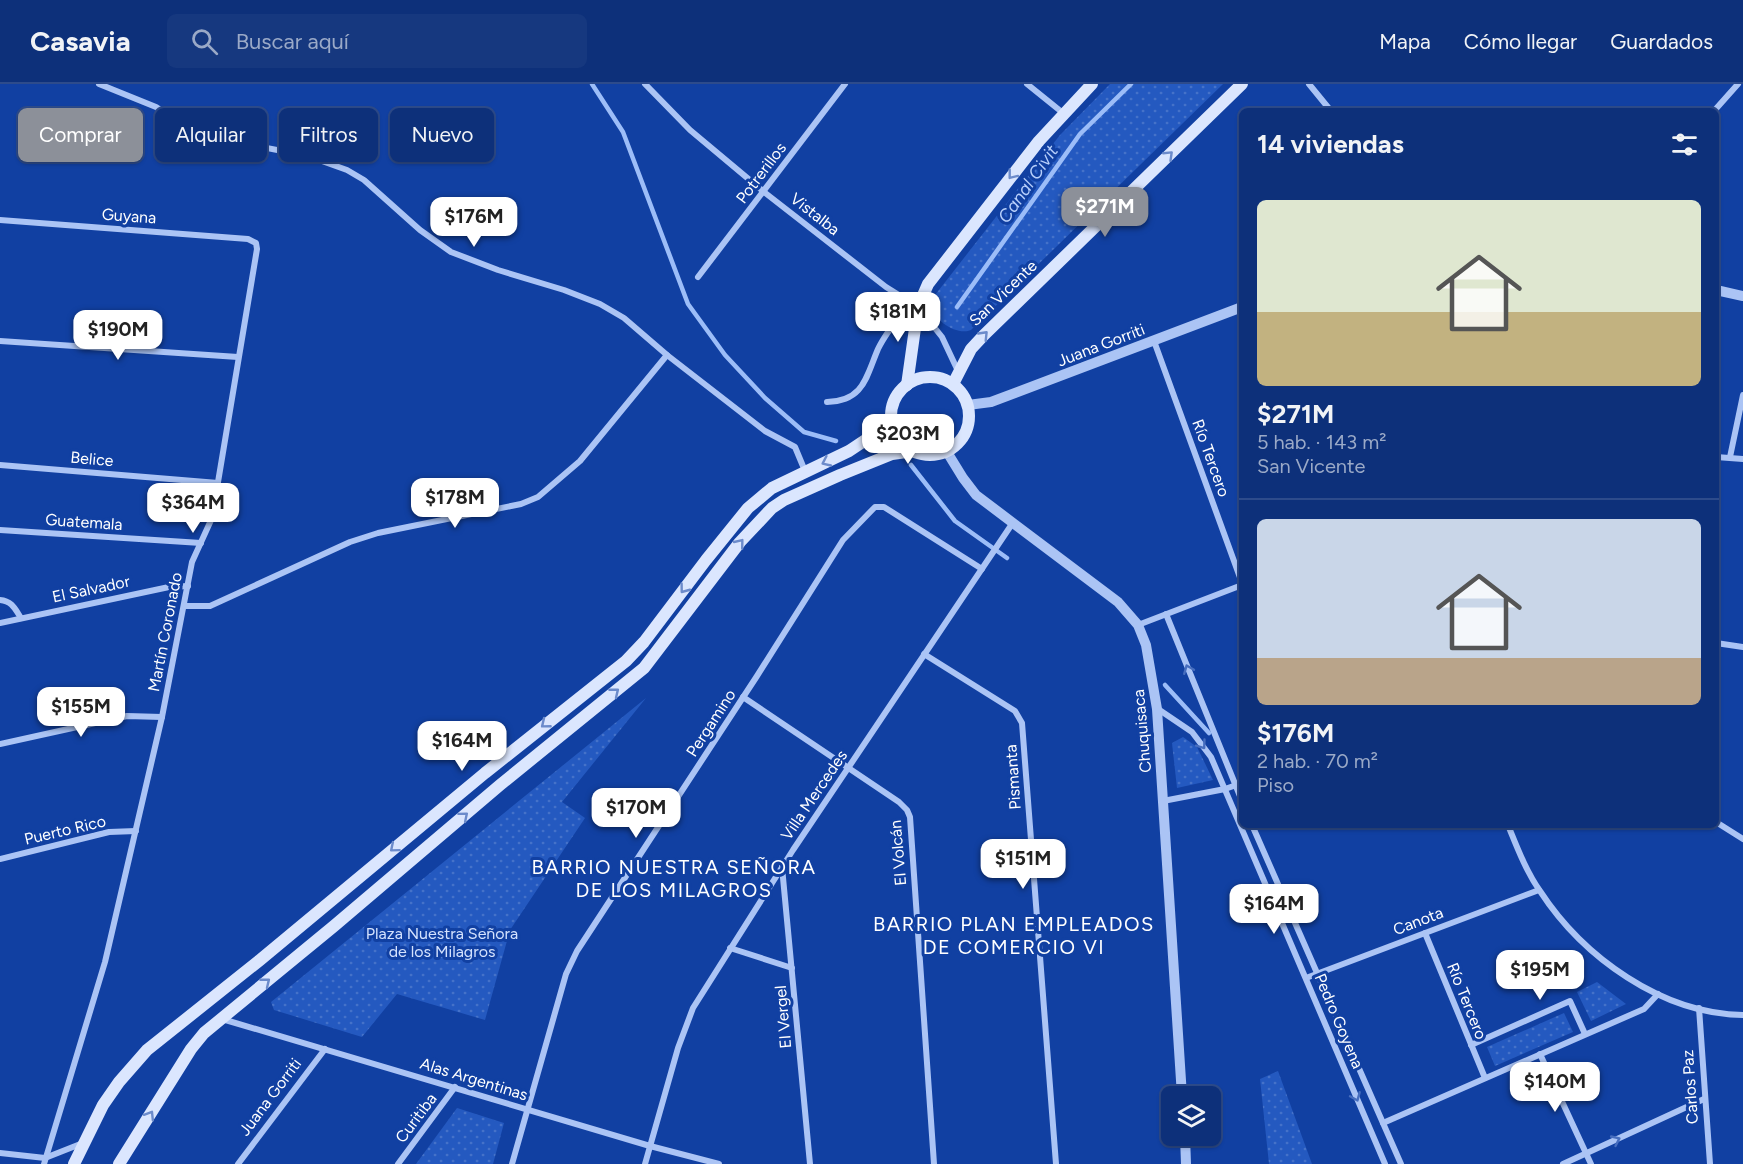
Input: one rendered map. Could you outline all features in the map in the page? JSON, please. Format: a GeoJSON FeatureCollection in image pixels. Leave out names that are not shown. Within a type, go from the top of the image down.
{"type":"FeatureCollection","features":[{"type":"Feature","properties":{"kind":"main road"},"geometry":{"type":"LineString","coordinates":[[907,384],[915,304],[1039,141],[1092,84]]}},
{"type":"Feature","properties":{"kind":"main road","name":"San Vicente"},"geometry":{"type":"LineString","coordinates":[[953,384],[971,349],[984,335],[1242,84]]}},
{"type":"Feature","properties":{"kind":"main road"},"geometry":{"type":"LineString","coordinates":[[931,377],[953,384],[962,393],[968,405],[970,418],[967,430],[960,442],[947,452],[925,455],[913,451],[897,437],[891,417],[895,399],[907,384],[915,380],[931,377]]}},
{"type":"Feature","properties":{"kind":"main road"},"geometry":{"type":"LineString","coordinates":[[74,1164],[103,1105],[147,1050],[260,960],[485,773],[626,661],[640,647],[752,504],[771,488],[859,445],[891,417]]}},
{"type":"Feature","properties":{"kind":"main road"},"geometry":{"type":"LineString","coordinates":[[118,1164],[191,1048],[204,1033],[644,668],[740,542],[772,508],[784,500],[840,475],[892,454],[913,451]]}},
{"type":"Feature","properties":{"kind":"street"},"geometry":{"type":"LineString","coordinates":[[99,84],[156,107],[188,129],[205,136],[308,156],[347,170],[364,180],[420,230],[451,252],[600,304],[624,318],[667,355],[765,431],[795,447],[805,471]]}},
{"type":"Feature","properties":{"kind":"street","name":"Vistalba"},"geometry":{"type":"LineString","coordinates":[[645,84],[690,130],[764,192],[886,287],[915,304],[942,337],[958,371]]}},
{"type":"Feature","properties":{"kind":"street","name":"Potrerillos"},"geometry":{"type":"LineString","coordinates":[[698,277],[846,84]]}},
{"type":"Feature","properties":{"kind":"street"},"geometry":{"type":"LineString","coordinates":[[1027,84],[1063,113]]}},
{"type":"Feature","properties":{"kind":"street"},"geometry":{"type":"LineString","coordinates":[[1309,84],[1329,108]]}},
{"type":"Feature","properties":{"kind":"street"},"geometry":{"type":"LineString","coordinates":[[1717,108],[1738,84]]}},
{"type":"Feature","properties":{"kind":"street","name":"Guyana"},"geometry":{"type":"LineString","coordinates":[[0,220],[248,238],[256,243]]}},
{"type":"Feature","properties":{"kind":"street","name":"Martín Coronado"},"geometry":{"type":"LineString","coordinates":[[45,1161],[105,962],[162,717],[192,562],[212,518],[257,249],[256,243]]}},
{"type":"Feature","properties":{"kind":"street"},"geometry":{"type":"LineString","coordinates":[[1719,291],[1743,296]]}},
{"type":"Feature","properties":{"kind":"street"},"geometry":{"type":"LineString","coordinates":[[827,402],[839,402],[850,398],[861,389],[879,348],[915,304]]}},
{"type":"Feature","properties":{"kind":"street","name":"Juana Gorriti"},"geometry":{"type":"LineString","coordinates":[[968,405],[991,402],[1239,308]]}},
{"type":"Feature","properties":{"kind":"street"},"geometry":{"type":"LineString","coordinates":[[0,341],[238,357]]}},
{"type":"Feature","properties":{"kind":"street","name":"Río Tercero"},"geometry":{"type":"LineString","coordinates":[[1154,341],[1239,576]]}},
{"type":"Feature","properties":{"kind":"street"},"geometry":{"type":"LineString","coordinates":[[184,606],[210,606],[350,542],[378,533],[520,504],[538,497],[580,461],[667,355]]}},
{"type":"Feature","properties":{"kind":"street"},"geometry":{"type":"LineString","coordinates":[[1730,457],[1743,395]]}},
{"type":"Feature","properties":{"kind":"street","name":"Chuquisaca"},"geometry":{"type":"LineString","coordinates":[[947,452],[976,495],[1118,602],[1138,625],[1146,645],[1157,709],[1181,1086]]}},
{"type":"Feature","properties":{"kind":"street"},"geometry":{"type":"LineString","coordinates":[[1719,457],[1743,459]]}},
{"type":"Feature","properties":{"kind":"street","name":"Belice"},"geometry":{"type":"LineString","coordinates":[[0,465],[218,483]]}},
{"type":"Feature","properties":{"kind":"street","name":"Pergamino"},"geometry":{"type":"LineString","coordinates":[[512,1164],[566,974],[576,951],[843,540],[875,507],[884,507],[982,569]]}},
{"type":"Feature","properties":{"kind":"street","name":"Villa Mercedes"},"geometry":{"type":"LineString","coordinates":[[645,1164],[686,1024],[693,1008],[782,867],[1012,524]]}},
{"type":"Feature","properties":{"kind":"street","name":"Guatemala"},"geometry":{"type":"LineString","coordinates":[[0,530],[201,543]]}},
{"type":"Feature","properties":{"kind":"street"},"geometry":{"type":"LineString","coordinates":[[1138,625],[1239,585]]}},
{"type":"Feature","properties":{"kind":"street","name":"El Salvador"},"geometry":{"type":"LineString","coordinates":[[0,623],[170,587],[188,586]]}},
{"type":"Feature","properties":{"kind":"street"},"geometry":{"type":"LineString","coordinates":[[0,600],[6,600],[13,605],[21,618]]}},
{"type":"Feature","properties":{"kind":"street"},"geometry":{"type":"LineString","coordinates":[[1163,801],[1225,789],[1238,784],[1166,614]]}},
{"type":"Feature","properties":{"kind":"street"},"geometry":{"type":"LineString","coordinates":[[1719,643],[1743,647]]}},
{"type":"Feature","properties":{"kind":"street","name":"Pismanta"},"geometry":{"type":"LineString","coordinates":[[924,654],[1015,711],[1022,723],[1056,1164]]}},
{"type":"Feature","properties":{"kind":"street","name":"El Volcán"},"geometry":{"type":"LineString","coordinates":[[743,697],[899,802],[910,817],[934,1164]]}},
{"type":"Feature","properties":{"kind":"street","name":"Pedro Goyena"},"geometry":{"type":"LineString","coordinates":[[1157,709],[1192,732],[1201,742],[1211,758],[1239,822]]}},
{"type":"Feature","properties":{"kind":"street"},"geometry":{"type":"LineString","coordinates":[[0,744],[128,716],[162,717]]}},
{"type":"Feature","properties":{"kind":"street"},"geometry":{"type":"LineString","coordinates":[[1719,824],[1743,839]]}},
{"type":"Feature","properties":{"kind":"street","name":"Pedro Goyena"},"geometry":{"type":"LineString","coordinates":[[1242,828],[1385,1164]]}},
{"type":"Feature","properties":{"kind":"street","name":"Pedro Goyena"},"geometry":{"type":"LineString","coordinates":[[1253,828],[1401,1164]]}},
{"type":"Feature","properties":{"kind":"street"},"geometry":{"type":"LineString","coordinates":[[1509,828],[1539,890],[1557,914],[1595,953],[1658,994],[1699,1008],[1743,1015]]}},
{"type":"Feature","properties":{"kind":"street","name":"Puerto Rico"},"geometry":{"type":"LineString","coordinates":[[0,859],[109,832],[136,831]]}},
{"type":"Feature","properties":{"kind":"street","name":"El Vergel"},"geometry":{"type":"LineString","coordinates":[[782,867],[810,1164]]}},
{"type":"Feature","properties":{"kind":"street","name":"Canota"},"geometry":{"type":"LineString","coordinates":[[1306,978],[1539,890]]}},
{"type":"Feature","properties":{"kind":"street","name":"Río Tercero"},"geometry":{"type":"LineString","coordinates":[[1425,933],[1485,1078]]}},
{"type":"Feature","properties":{"kind":"street"},"geometry":{"type":"LineString","coordinates":[[730,948],[792,968]]}},
{"type":"Feature","properties":{"kind":"street"},"geometry":{"type":"LineString","coordinates":[[1383,1122],[1644,1009],[1658,994]]}},
{"type":"Feature","properties":{"kind":"street"},"geometry":{"type":"LineString","coordinates":[[1471,1045],[1570,1001],[1585,1034]]}},
{"type":"Feature","properties":{"kind":"street","name":"Carlos Paz"},"geometry":{"type":"LineString","coordinates":[[1699,1008],[1710,1164]]}},
{"type":"Feature","properties":{"kind":"street","name":"Alas Argentinas"},"geometry":{"type":"LineString","coordinates":[[221,1019],[650,1146],[719,1164]]}},
{"type":"Feature","properties":{"kind":"street","name":"Juana Gorriti"},"geometry":{"type":"LineString","coordinates":[[238,1164],[325,1049]]}},
{"type":"Feature","properties":{"kind":"street"},"geometry":{"type":"LineString","coordinates":[[1540,1054],[1591,1164]]}},
{"type":"Feature","properties":{"kind":"street","name":"Curitiba"},"geometry":{"type":"LineString","coordinates":[[398,1164],[455,1087]]}},
{"type":"Feature","properties":{"kind":"street"},"geometry":{"type":"LineString","coordinates":[[1563,1164],[1704,1099]]}},
{"type":"Feature","properties":{"kind":"street"},"geometry":{"type":"LineString","coordinates":[[0,1153],[45,1161],[83,1143]]}},
{"type":"Feature","properties":{"kind":"street"},"geometry":{"type":"LineString","coordinates":[[1185,1146],[1186,1164]]}},
{"type":"Feature","properties":{"kind":"green space"},"geometry":{"type":"Polygon","coordinates":[[[1110,84],[1223,84],[971,330],[950,328],[937,317],[933,310],[932,303],[935,295],[1060,135],[1110,84]]]}},
{"type":"Feature","properties":{"kind":"green space","name":"Plaza Nuestra Señora de los Milagros"},"geometry":{"type":"Polygon","coordinates":[[[646,698],[562,802],[585,818],[510,930],[485,1020],[397,994],[362,1037],[274,1010],[271,1002],[646,698]]]}},
{"type":"Feature","properties":{"kind":"green space"},"geometry":{"type":"Polygon","coordinates":[[[1183,737],[1197,747],[1213,780],[1177,788],[1172,743],[1183,737]]]}},
{"type":"Feature","properties":{"kind":"green space"},"geometry":{"type":"Polygon","coordinates":[[[1597,982],[1626,1004],[1591,1021],[1577,992],[1597,982]]]}},
{"type":"Feature","properties":{"kind":"green space"},"geometry":{"type":"Polygon","coordinates":[[[1564,1013],[1573,1032],[1495,1066],[1487,1047],[1564,1013]]]}},
{"type":"Feature","properties":{"kind":"green space"},"geometry":{"type":"Polygon","coordinates":[[[1278,1071],[1312,1164],[1269,1164],[1260,1079],[1278,1071]]]}},
{"type":"Feature","properties":{"kind":"green space"},"geometry":{"type":"Polygon","coordinates":[[[457,1108],[504,1123],[493,1164],[416,1164],[457,1108]]]}},
{"type":"Feature","properties":{"kind":"waterway"},"geometry":{"type":"LineString","coordinates":[[592,84],[623,132],[688,304],[725,355],[765,398],[804,432],[836,441]]}},
{"type":"Feature","properties":{"kind":"waterway","name":"Canal Civit"},"geometry":{"type":"LineString","coordinates":[[957,307],[1080,134],[1131,84]]}},
{"type":"Feature","properties":{"kind":"waterway","name":"Canal Civit"},"geometry":{"type":"LineString","coordinates":[[911,465],[955,521],[1007,558]]}},
{"type":"Feature","properties":{"kind":"waterway","name":"Canal Civit"},"geometry":{"type":"LineString","coordinates":[[1165,685],[1209,733]]}},
{"type":"Feature","properties":{"kind":"district","name":"BARRIO NUESTRA SEÑORA DE LOS MILAGROS"},"geometry":{"type":"Point","coordinates":[674,878]}},
{"type":"Feature","properties":{"kind":"district","name":"BARRIO PLAN EMPLEADOS DE COMERCIO VI"},"geometry":{"type":"Point","coordinates":[1014,936]}}]}
